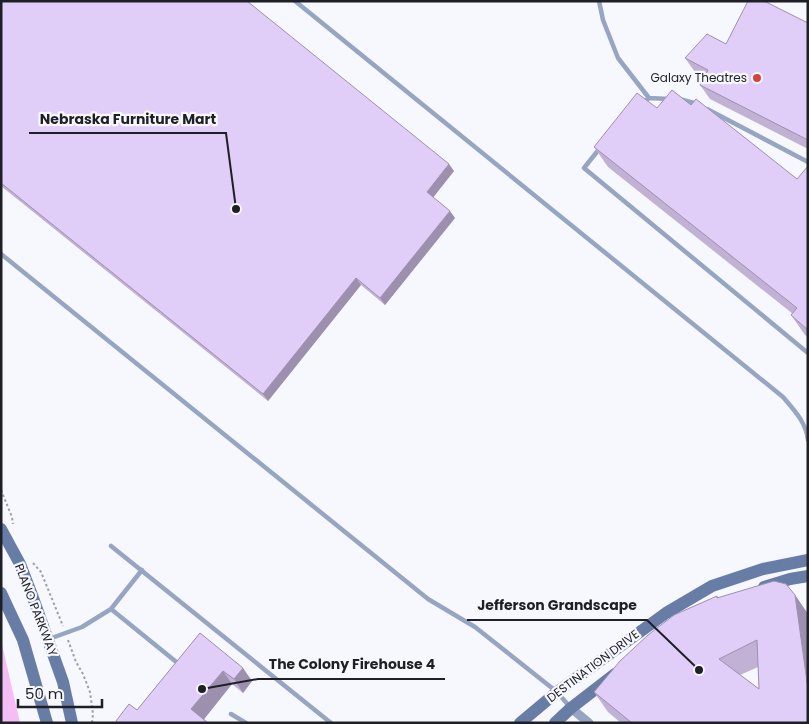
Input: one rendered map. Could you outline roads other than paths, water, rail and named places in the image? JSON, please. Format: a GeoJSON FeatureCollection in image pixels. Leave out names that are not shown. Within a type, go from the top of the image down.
{"type":"FeatureCollection","features":[{"type":"Feature","properties":{"kind":"street","name":"PLANO PARKWAY"},"geometry":{"type":"LineString","coordinates":[[7,529],[63,682],[72,723]]}},
{"type":"Feature","properties":{"kind":"street","name":"DESTINATION DRIVE"},"geometry":{"type":"LineString","coordinates":[[520,723],[557,692],[666,613],[712,586],[763,569],[808,560]]}},
{"type":"Feature","properties":{"kind":"street"},"geometry":{"type":"LineString","coordinates":[[749,592],[790,579],[808,576]]}},
{"type":"Feature","properties":{"kind":"street","name":"PLANO PARKWAY"},"geometry":{"type":"LineString","coordinates":[[1,594],[23,640],[47,723]]}},
{"type":"Feature","properties":{"kind":"street","name":"DESTINATION DRIVE"},"geometry":{"type":"LineString","coordinates":[[554,723],[624,667]]}},
{"type":"Feature","properties":{"kind":"street"},"geometry":{"type":"LineString","coordinates":[[571,708],[589,723]]}},
{"type":"Feature","properties":{"kind":"lane"},"geometry":{"type":"LineString","coordinates":[[295,1],[783,398],[798,414],[808,440]]}},
{"type":"Feature","properties":{"kind":"lane"},"geometry":{"type":"LineString","coordinates":[[599,1],[603,20],[618,58],[649,98]]}},
{"type":"Feature","properties":{"kind":"lane"},"geometry":{"type":"LineString","coordinates":[[642,104],[649,98],[676,99],[696,103],[808,162]]}},
{"type":"Feature","properties":{"kind":"lane"},"geometry":{"type":"LineString","coordinates":[[606,141],[584,168],[808,353]]}},
{"type":"Feature","properties":{"kind":"lane"},"geometry":{"type":"LineString","coordinates":[[1,254],[428,599],[475,627],[557,692],[571,708]]}},
{"type":"Feature","properties":{"kind":"lane"},"geometry":{"type":"LineString","coordinates":[[111,546],[331,723]]}},
{"type":"Feature","properties":{"kind":"lane"},"geometry":{"type":"LineString","coordinates":[[48,640],[82,627],[111,609],[142,570]]}},
{"type":"Feature","properties":{"kind":"lane"},"geometry":{"type":"LineString","coordinates":[[111,609],[186,670]]}},
{"type":"Feature","properties":{"kind":"lane"},"geometry":{"type":"LineString","coordinates":[[231,714],[246,723]]}},
{"type":"Feature","properties":{"kind":"place","name":"Galaxy Theatres"},"geometry":{"type":"Point","coordinates":[757,78]}},
{"type":"Feature","properties":{"kind":"place","name":"Nebraska Furniture Mart"},"geometry":{"type":"Point","coordinates":[236,209]}},
{"type":"Feature","properties":{"kind":"place","name":"Jefferson Grandscape"},"geometry":{"type":"Point","coordinates":[699,670]}},
{"type":"Feature","properties":{"kind":"place","name":"The Colony Firehouse 4"},"geometry":{"type":"Point","coordinates":[202,689]}}]}
